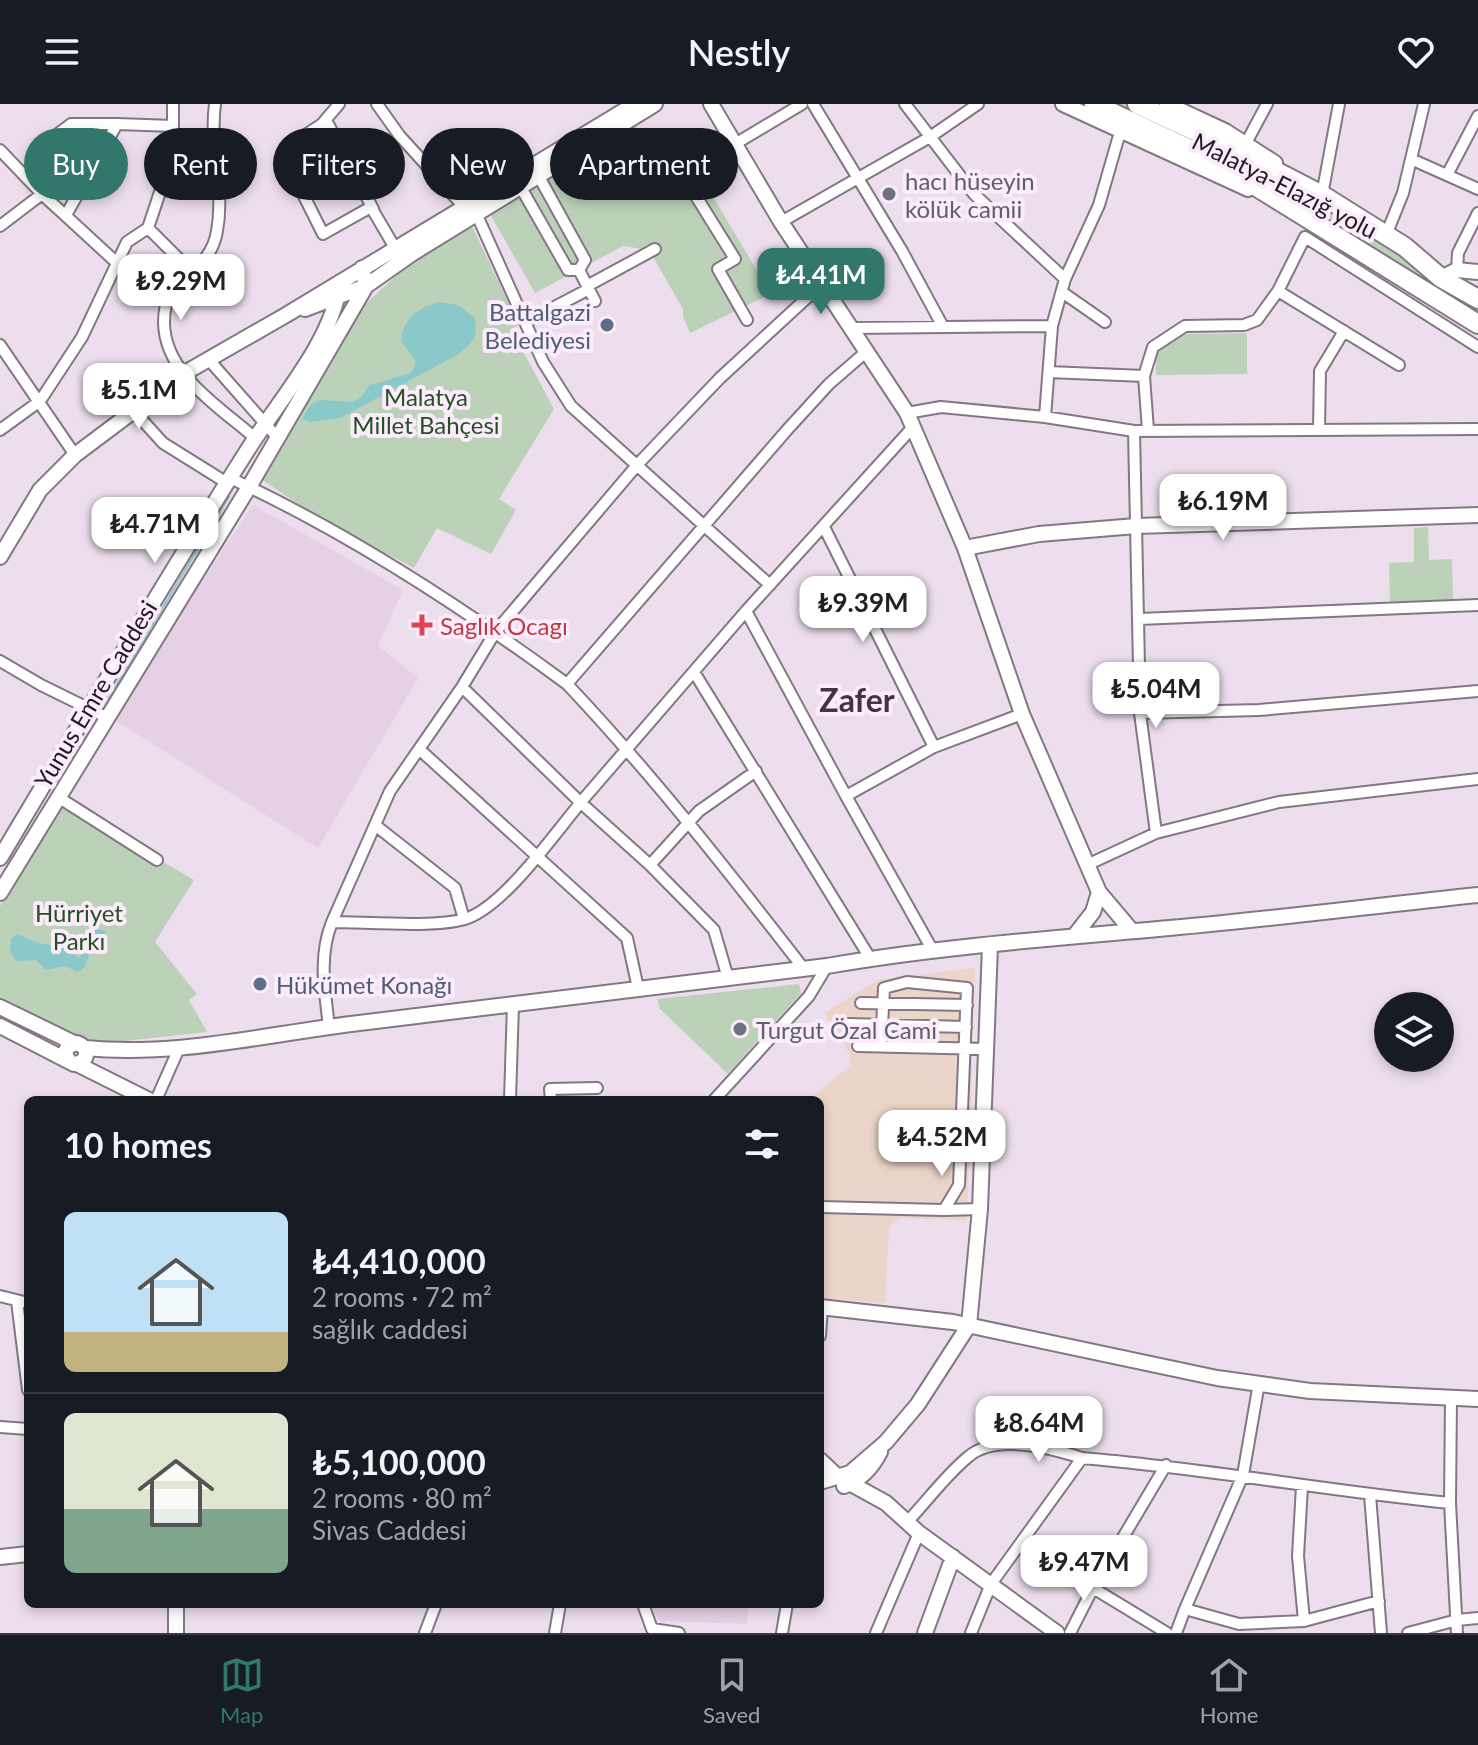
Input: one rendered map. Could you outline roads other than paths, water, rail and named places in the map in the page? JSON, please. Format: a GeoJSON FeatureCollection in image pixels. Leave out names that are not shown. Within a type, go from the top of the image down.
{"type":"FeatureCollection","features":[{"type":"Feature","properties":{"kind":"highway"},"geometry":{"type":"LineString","coordinates":[[1094,104],[1215,161],[1300,214]]}},
{"type":"Feature","properties":{"kind":"highway"},"geometry":{"type":"LineString","coordinates":[[1137,104],[1322,195],[1449,274],[1478,299]]}},
{"type":"Feature","properties":{"kind":"highway","name":"Malatya-Elazığ yolu"},"geometry":{"type":"LineString","coordinates":[[1300,214],[1478,324]]}},
{"type":"Feature","properties":{"kind":"main road"},"geometry":{"type":"LineString","coordinates":[[286,315],[366,286],[471,210],[635,104]]}},
{"type":"Feature","properties":{"kind":"main road"},"geometry":{"type":"LineString","coordinates":[[534,177],[655,104]]}},
{"type":"Feature","properties":{"kind":"main road"},"geometry":{"type":"LineString","coordinates":[[711,104],[725,128]]}},
{"type":"Feature","properties":{"kind":"main road","name":"Malatya-Elazığ yolu"},"geometry":{"type":"LineString","coordinates":[[1063,104],[1300,214]]}},
{"type":"Feature","properties":{"kind":"main road"},"geometry":{"type":"LineString","coordinates":[[1167,104],[1246,143],[1322,195]]}},
{"type":"Feature","properties":{"kind":"main road"},"geometry":{"type":"LineString","coordinates":[[738,149],[781,222],[910,420],[965,548],[1022,714],[1099,892],[1132,931]]}},
{"type":"Feature","properties":{"kind":"main road"},"geometry":{"type":"LineString","coordinates":[[0,556],[40,490],[75,455],[183,374],[395,248],[491,200]]}},
{"type":"Feature","properties":{"kind":"main road"},"geometry":{"type":"LineString","coordinates":[[362,268],[366,286]]}},
{"type":"Feature","properties":{"kind":"main road"},"geometry":{"type":"LineString","coordinates":[[1449,274],[1478,272]]}},
{"type":"Feature","properties":{"kind":"main road","name":"Yunus Emre Caddesi"},"geometry":{"type":"LineString","coordinates":[[0,858],[255,438],[321,338],[338,298],[340,282]]}},
{"type":"Feature","properties":{"kind":"main road","name":"Yunus Emre Caddesi"},"geometry":{"type":"LineString","coordinates":[[0,893],[249,487],[366,286]]}},
{"type":"Feature","properties":{"kind":"main road"},"geometry":{"type":"LineString","coordinates":[[965,548],[1039,534],[1136,526],[1478,515]]}},
{"type":"Feature","properties":{"kind":"main road"},"geometry":{"type":"LineString","coordinates":[[1075,935],[1093,912],[1099,892]]}},
{"type":"Feature","properties":{"kind":"main road"},"geometry":{"type":"LineString","coordinates":[[0,1007],[80,1046],[122,1052],[804,969],[870,958],[1478,895]]}},
{"type":"Feature","properties":{"kind":"main road"},"geometry":{"type":"LineString","coordinates":[[824,1484],[843,1480],[886,1442],[918,1404],[969,1325],[980,1209],[990,946]]}},
{"type":"Feature","properties":{"kind":"main road"},"geometry":{"type":"LineString","coordinates":[[0,1026],[141,1096]]}},
{"type":"Feature","properties":{"kind":"main road"},"geometry":{"type":"LineString","coordinates":[[72,1062],[85,1058],[80,1046]]}},
{"type":"Feature","properties":{"kind":"main road"},"geometry":{"type":"LineString","coordinates":[[114,1082],[108,1068],[122,1052]]}},
{"type":"Feature","properties":{"kind":"main road"},"geometry":{"type":"LineString","coordinates":[[824,1307],[969,1325],[1217,1378],[1310,1391],[1478,1399]]}},
{"type":"Feature","properties":{"kind":"main road"},"geometry":{"type":"LineString","coordinates":[[824,1463],[843,1480],[886,1503],[919,1533],[1057,1633]]}},
{"type":"Feature","properties":{"kind":"main road"},"geometry":{"type":"LineString","coordinates":[[0,1557],[24,1554]]}},
{"type":"Feature","properties":{"kind":"main road"},"geometry":{"type":"LineString","coordinates":[[925,1633],[953,1557]]}},
{"type":"Feature","properties":{"kind":"main road"},"geometry":{"type":"LineString","coordinates":[[176,1608],[176,1633]]}},
{"type":"Feature","properties":{"kind":"street"},"geometry":{"type":"LineString","coordinates":[[0,430],[40,401],[82,337],[127,242],[148,228],[163,183],[173,126],[173,104]]}},
{"type":"Feature","properties":{"kind":"street"},"geometry":{"type":"LineString","coordinates":[[215,104],[214,152],[220,192],[217,233],[211,250],[195,272],[170,294],[164,315],[164,335],[171,356],[183,374],[255,438]]}},
{"type":"Feature","properties":{"kind":"street"},"geometry":{"type":"LineString","coordinates":[[339,104],[326,120],[292,144],[287,162],[323,234],[371,207],[373,209]]}},
{"type":"Feature","properties":{"kind":"street"},"geometry":{"type":"LineString","coordinates":[[377,104],[399,135],[471,210],[543,362],[571,406],[770,585]]}},
{"type":"Feature","properties":{"kind":"street"},"geometry":{"type":"LineString","coordinates":[[738,142],[802,104]]}},
{"type":"Feature","properties":{"kind":"street"},"geometry":{"type":"LineString","coordinates":[[813,104],[902,251],[942,325]]}},
{"type":"Feature","properties":{"kind":"street"},"geometry":{"type":"LineString","coordinates":[[905,104],[974,194],[1065,279]]}},
{"type":"Feature","properties":{"kind":"street"},"geometry":{"type":"LineString","coordinates":[[781,222],[930,137],[978,104]]}},
{"type":"Feature","properties":{"kind":"street"},"geometry":{"type":"LineString","coordinates":[[1246,143],[1267,104]]}},
{"type":"Feature","properties":{"kind":"street"},"geometry":{"type":"LineString","coordinates":[[1322,195],[1339,104]]}},
{"type":"Feature","properties":{"kind":"street"},"geometry":{"type":"LineString","coordinates":[[1386,235],[1403,193],[1424,104]]}},
{"type":"Feature","properties":{"kind":"street"},"geometry":{"type":"LineString","coordinates":[[1447,175],[1478,116]]}},
{"type":"Feature","properties":{"kind":"street"},"geometry":{"type":"LineString","coordinates":[[326,120],[395,248]]}},
{"type":"Feature","properties":{"kind":"street"},"geometry":{"type":"LineString","coordinates":[[66,128],[71,124],[173,126]]}},
{"type":"Feature","properties":{"kind":"street"},"geometry":{"type":"LineString","coordinates":[[115,128],[117,124]]}},
{"type":"Feature","properties":{"kind":"street"},"geometry":{"type":"LineString","coordinates":[[1045,417],[1052,326],[1065,279],[1099,205],[1123,131]]}},
{"type":"Feature","properties":{"kind":"street"},"geometry":{"type":"LineString","coordinates":[[0,150],[24,175]]}},
{"type":"Feature","properties":{"kind":"street"},"geometry":{"type":"LineString","coordinates":[[1411,159],[1478,189]]}},
{"type":"Feature","properties":{"kind":"street"},"geometry":{"type":"LineString","coordinates":[[538,175],[585,260],[579,270]]}},
{"type":"Feature","properties":{"kind":"street"},"geometry":{"type":"LineString","coordinates":[[0,226],[34,200]]}},
{"type":"Feature","properties":{"kind":"street"},"geometry":{"type":"LineString","coordinates":[[49,200],[117,263]]}},
{"type":"Feature","properties":{"kind":"street"},"geometry":{"type":"LineString","coordinates":[[66,215],[74,200]]}},
{"type":"Feature","properties":{"kind":"street"},"geometry":{"type":"LineString","coordinates":[[528,200],[568,270],[579,270]]}},
{"type":"Feature","properties":{"kind":"street"},"geometry":{"type":"LineString","coordinates":[[698,200],[735,259],[718,269],[747,320]]}},
{"type":"Feature","properties":{"kind":"street"},"geometry":{"type":"LineString","coordinates":[[1449,274],[1478,213]]}},
{"type":"Feature","properties":{"kind":"street"},"geometry":{"type":"LineString","coordinates":[[148,228],[178,258]]}},
{"type":"Feature","properties":{"kind":"street"},"geometry":{"type":"LineString","coordinates":[[1148,430],[1144,376],[1153,347],[1185,326],[1244,325],[1257,320],[1278,291],[1305,237],[1478,347]]}},
{"type":"Feature","properties":{"kind":"street"},"geometry":{"type":"LineString","coordinates":[[526,322],[655,249]]}},
{"type":"Feature","properties":{"kind":"street"},"geometry":{"type":"LineString","coordinates":[[579,270],[595,301]]}},
{"type":"Feature","properties":{"kind":"street"},"geometry":{"type":"LineString","coordinates":[[329,1027],[323,978],[323,944],[332,922],[390,791],[462,687],[496,631],[638,464],[720,378],[823,283]]}},
{"type":"Feature","properties":{"kind":"street"},"geometry":{"type":"LineString","coordinates":[[1278,291],[1399,365]]}},
{"type":"Feature","properties":{"kind":"street"},"geometry":{"type":"LineString","coordinates":[[1062,292],[1105,322]]}},
{"type":"Feature","properties":{"kind":"street"},"geometry":{"type":"LineString","coordinates":[[851,328],[1052,326]]}},
{"type":"Feature","properties":{"kind":"street"},"geometry":{"type":"LineString","coordinates":[[1319,429],[1320,371],[1344,331]]}},
{"type":"Feature","properties":{"kind":"street"},"geometry":{"type":"LineString","coordinates":[[0,345],[75,455]]}},
{"type":"Feature","properties":{"kind":"street"},"geometry":{"type":"LineString","coordinates":[[567,684],[829,384],[867,351]]}},
{"type":"Feature","properties":{"kind":"street"},"geometry":{"type":"LineString","coordinates":[[209,360],[277,437]]}},
{"type":"Feature","properties":{"kind":"street"},"geometry":{"type":"LineString","coordinates":[[1049,372],[1144,376]]}},
{"type":"Feature","properties":{"kind":"street"},"geometry":{"type":"LineString","coordinates":[[332,922],[431,922],[464,919],[485,910],[538,856],[580,802],[746,611],[824,527],[910,420],[941,407],[1045,417],[1134,431],[1478,429]]}},
{"type":"Feature","properties":{"kind":"street"},"geometry":{"type":"LineString","coordinates":[[134,411],[163,443],[229,481],[249,487],[360,548],[496,631],[567,684],[627,748],[804,969]]}},
{"type":"Feature","properties":{"kind":"street"},"geometry":{"type":"LineString","coordinates":[[1134,431],[1140,713],[1156,833]]}},
{"type":"Feature","properties":{"kind":"street"},"geometry":{"type":"LineString","coordinates":[[824,527],[934,747]]}},
{"type":"Feature","properties":{"kind":"street"},"geometry":{"type":"LineString","coordinates":[[1139,619],[1478,605]]}},
{"type":"Feature","properties":{"kind":"street"},"geometry":{"type":"LineString","coordinates":[[746,611],[933,951]]}},
{"type":"Feature","properties":{"kind":"street"},"geometry":{"type":"LineString","coordinates":[[0,661],[106,717]]}},
{"type":"Feature","properties":{"kind":"street"},"geometry":{"type":"LineString","coordinates":[[694,672],[870,958]]}},
{"type":"Feature","properties":{"kind":"street"},"geometry":{"type":"LineString","coordinates":[[462,687],[714,930],[728,978]]}},
{"type":"Feature","properties":{"kind":"street"},"geometry":{"type":"LineString","coordinates":[[1140,713],[1259,710],[1478,691]]}},
{"type":"Feature","properties":{"kind":"street"},"geometry":{"type":"LineString","coordinates":[[846,796],[934,747],[1022,714]]}},
{"type":"Feature","properties":{"kind":"street"},"geometry":{"type":"LineString","coordinates":[[419,749],[627,938],[638,988]]}},
{"type":"Feature","properties":{"kind":"street"},"geometry":{"type":"LineString","coordinates":[[650,865],[699,811],[756,771]]}},
{"type":"Feature","properties":{"kind":"street"},"geometry":{"type":"LineString","coordinates":[[1089,864],[1156,833],[1279,802],[1478,779]]}},
{"type":"Feature","properties":{"kind":"street"},"geometry":{"type":"LineString","coordinates":[[58,797],[157,860]]}},
{"type":"Feature","properties":{"kind":"street"},"geometry":{"type":"LineString","coordinates":[[375,825],[455,888],[464,919]]}},
{"type":"Feature","properties":{"kind":"street"},"geometry":{"type":"LineString","coordinates":[[458,897],[475,914]]}},
{"type":"Feature","properties":{"kind":"street"},"geometry":{"type":"LineString","coordinates":[[717,1096],[787,1016],[809,996],[827,966]]}},
{"type":"Feature","properties":{"kind":"street"},"geometry":{"type":"LineString","coordinates":[[881,1046],[884,988],[907,982],[967,988],[959,1185],[944,1210]]}},
{"type":"Feature","properties":{"kind":"street"},"geometry":{"type":"LineString","coordinates":[[861,1003],[967,1005]]}},
{"type":"Feature","properties":{"kind":"street"},"geometry":{"type":"LineString","coordinates":[[510,1096],[513,1004]]}},
{"type":"Feature","properties":{"kind":"street"},"geometry":{"type":"LineString","coordinates":[[848,1024],[966,1027]]}},
{"type":"Feature","properties":{"kind":"street"},"geometry":{"type":"LineString","coordinates":[[158,1096],[180,1046]]}},
{"type":"Feature","properties":{"kind":"street"},"geometry":{"type":"LineString","coordinates":[[858,1046],[988,1049]]}},
{"type":"Feature","properties":{"kind":"street"},"geometry":{"type":"LineString","coordinates":[[551,1096],[550,1089],[597,1088]]}},
{"type":"Feature","properties":{"kind":"street"},"geometry":{"type":"LineString","coordinates":[[824,1207],[980,1209]]}},
{"type":"Feature","properties":{"kind":"street"},"geometry":{"type":"LineString","coordinates":[[0,1296],[22,1302],[24,1331]]}},
{"type":"Feature","properties":{"kind":"street"},"geometry":{"type":"LineString","coordinates":[[1176,1633],[1243,1475],[1259,1383]]}},
{"type":"Feature","properties":{"kind":"street"},"geometry":{"type":"LineString","coordinates":[[1451,1398],[1450,1503],[1457,1633]]}},
{"type":"Feature","properties":{"kind":"street"},"geometry":{"type":"LineString","coordinates":[[0,1427],[24,1429]]}},
{"type":"Feature","properties":{"kind":"street"},"geometry":{"type":"LineString","coordinates":[[908,1521],[970,1455],[994,1445],[1046,1447],[1082,1458],[1166,1465],[1302,1486],[1450,1503]]}},
{"type":"Feature","properties":{"kind":"street"},"geometry":{"type":"LineString","coordinates":[[971,1633],[991,1584],[1082,1458]]}},
{"type":"Feature","properties":{"kind":"street"},"geometry":{"type":"LineString","coordinates":[[1070,1633],[1166,1465]]}},
{"type":"Feature","properties":{"kind":"street"},"geometry":{"type":"LineString","coordinates":[[1302,1486],[1298,1556],[1304,1621]]}},
{"type":"Feature","properties":{"kind":"street"},"geometry":{"type":"LineString","coordinates":[[1370,1495],[1381,1633]]}},
{"type":"Feature","properties":{"kind":"street"},"geometry":{"type":"LineString","coordinates":[[876,1633],[919,1533]]}},
{"type":"Feature","properties":{"kind":"street"},"geometry":{"type":"LineString","coordinates":[[1024,1539],[1093,1588],[1167,1633]]}},
{"type":"Feature","properties":{"kind":"street"},"geometry":{"type":"LineString","coordinates":[[1185,1609],[1239,1624],[1304,1621],[1379,1601]]}},
{"type":"Feature","properties":{"kind":"street"},"geometry":{"type":"LineString","coordinates":[[425,1633],[434,1608]]}},
{"type":"Feature","properties":{"kind":"street"},"geometry":{"type":"LineString","coordinates":[[555,1633],[559,1608]]}},
{"type":"Feature","properties":{"kind":"street"},"geometry":{"type":"LineString","coordinates":[[644,1608],[652,1631],[679,1633]]}},
{"type":"Feature","properties":{"kind":"street"},"geometry":{"type":"LineString","coordinates":[[782,1633],[786,1608]]}},
{"type":"Feature","properties":{"kind":"street"},"geometry":{"type":"LineString","coordinates":[[1408,1633],[1457,1620],[1478,1618]]}},
{"type":"Feature","properties":{"kind":"waterway"},"geometry":{"type":"LineString","coordinates":[[101,711],[229,497]]}},
{"type":"Feature","properties":{"kind":"waterway"},"geometry":{"type":"LineString","coordinates":[[17,852],[98,717]]}},
{"type":"Feature","properties":{"kind":"place","name":"hacı hüseyin kölük camii"},"geometry":{"type":"Point","coordinates":[889,194]}},
{"type":"Feature","properties":{"kind":"place","name":"Battalgazi Belediyesi"},"geometry":{"type":"Point","coordinates":[607,325]}},
{"type":"Feature","properties":{"kind":"place","name":"Saglık Ocagı"},"geometry":{"type":"Point","coordinates":[422,625]}},
{"type":"Feature","properties":{"kind":"place","name":"Hükümet Konağı"},"geometry":{"type":"Point","coordinates":[260,984]}},
{"type":"Feature","properties":{"kind":"place","name":"Turgut Özal Cami"},"geometry":{"type":"Point","coordinates":[740,1029]}},
{"type":"Feature","properties":{"kind":"district","name":"Zafer"},"geometry":{"type":"Point","coordinates":[857,699]}},
{"type":"Feature","properties":{"kind":"park label","name":"Malatya Millet Bahçesi"},"geometry":{"type":"Point","coordinates":[426,410]}},
{"type":"Feature","properties":{"kind":"park label","name":"Hürriyet Parkı"},"geometry":{"type":"Point","coordinates":[79,926]}}]}
